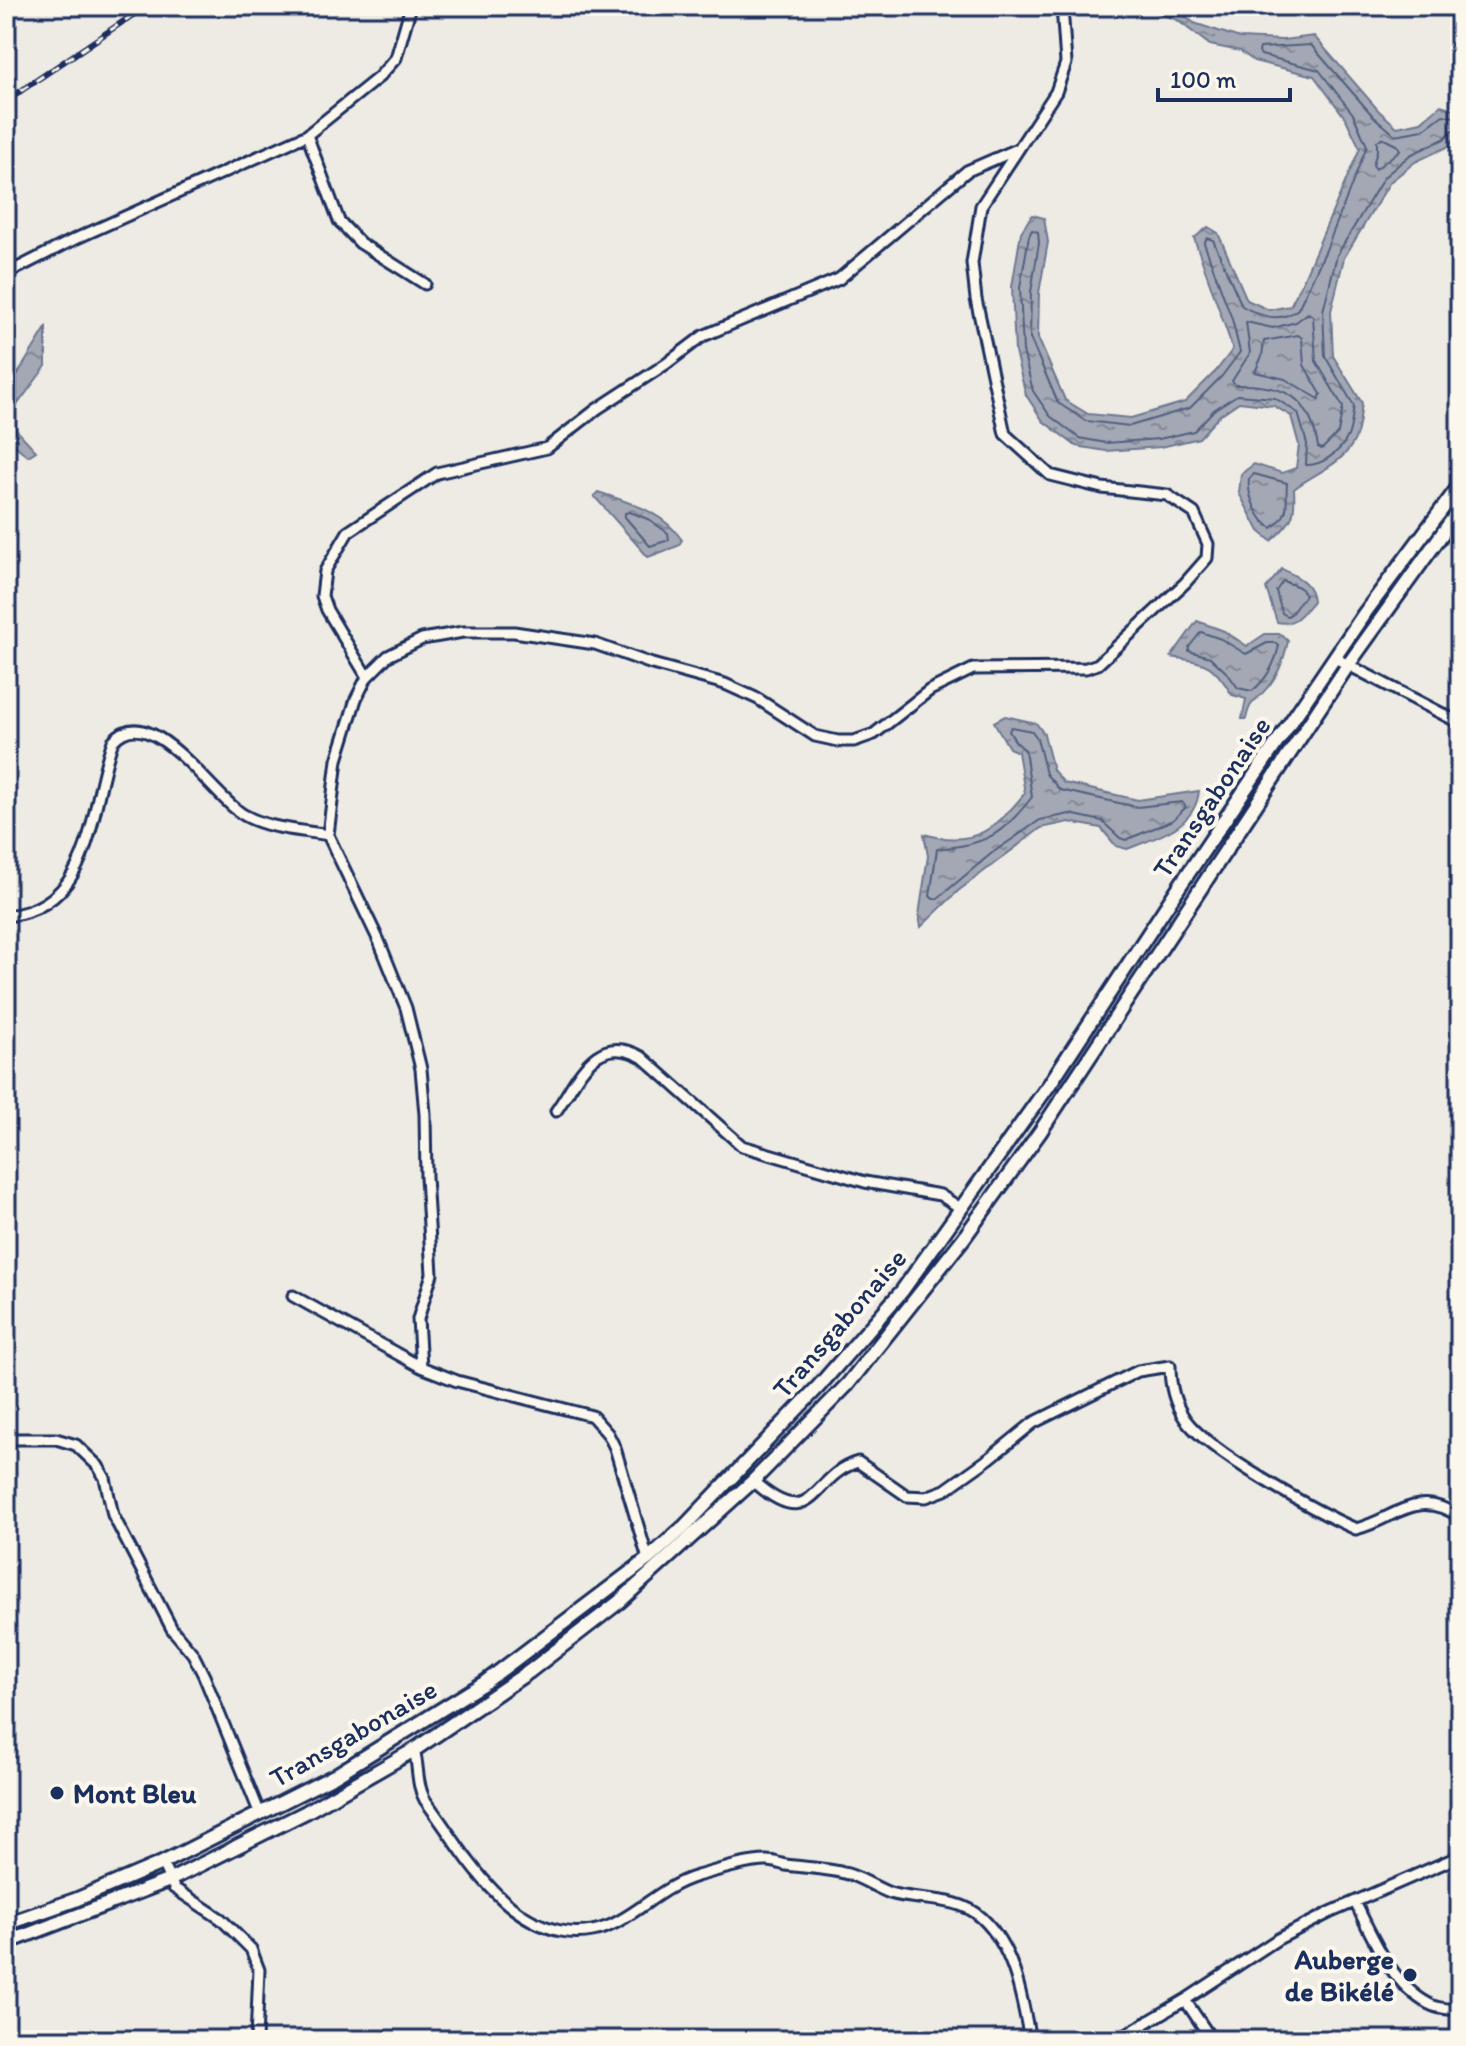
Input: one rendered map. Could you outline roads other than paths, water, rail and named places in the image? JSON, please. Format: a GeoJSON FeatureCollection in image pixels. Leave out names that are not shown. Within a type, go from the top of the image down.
{"type":"FeatureCollection","features":[{"type":"Feature","properties":{"kind":"highway","name":"Transgabonaise"},"geometry":{"type":"LineString","coordinates":[[6,1924],[75,1900],[162,1863],[260,1814],[334,1776],[484,1683],[648,1559],[750,1460],[902,1291],[962,1209],[1083,1036],[1181,884],[1372,603],[1460,485]]}},
{"type":"Feature","properties":{"kind":"highway","name":"Transgabonaise"},"geometry":{"type":"LineString","coordinates":[[6,1943],[170,1880],[306,1812],[414,1750],[530,1671],[619,1602],[753,1481],[848,1384],[971,1228],[1048,1119],[1348,665],[1460,509]]}},
{"type":"Feature","properties":{"kind":"street"},"geometry":{"type":"LineString","coordinates":[[6,274],[75,239],[307,135],[379,77],[396,58],[411,6]]}},
{"type":"Feature","properties":{"kind":"street"},"geometry":{"type":"LineString","coordinates":[[421,1367],[418,1319],[432,1274],[421,1069],[400,993],[379,941],[328,835],[337,760],[356,699],[367,677],[388,656],[422,639],[463,632],[514,632],[595,644],[725,684],[758,699],[815,736],[854,741],[891,724],[930,690],[973,669],[1086,668],[1098,664],[1185,583],[1207,558],[1208,544],[1194,513],[1167,495],[1102,488],[1050,475],[1005,434],[976,299],[972,263],[981,206],[1056,92],[1066,63],[1062,6]]}},
{"type":"Feature","properties":{"kind":"street"},"geometry":{"type":"LineString","coordinates":[[307,135],[339,221],[360,243],[425,284]]}},
{"type":"Feature","properties":{"kind":"street"},"geometry":{"type":"LineString","coordinates":[[367,677],[327,610],[322,596],[325,571],[348,532],[437,473],[547,448],[597,409],[703,336],[839,279],[967,171],[1018,149]]}},
{"type":"Feature","properties":{"kind":"street"},"geometry":{"type":"LineString","coordinates":[[1335,658],[1460,723]]}},
{"type":"Feature","properties":{"kind":"street"},"geometry":{"type":"LineString","coordinates":[[6,916],[17,915],[48,901],[72,879],[83,854],[110,750],[121,733],[130,730],[145,731],[170,745],[244,816],[277,826],[328,835]]}},
{"type":"Feature","properties":{"kind":"street"},"geometry":{"type":"LineString","coordinates":[[556,1111],[594,1056],[611,1049],[626,1048],[642,1057],[742,1146],[865,1182],[940,1195],[962,1209]]}},
{"type":"Feature","properties":{"kind":"street"},"geometry":{"type":"LineString","coordinates":[[293,1296],[421,1367],[457,1381],[592,1416],[608,1434],[615,1448],[648,1559]]}},
{"type":"Feature","properties":{"kind":"street"},"geometry":{"type":"LineString","coordinates":[[753,1481],[773,1498],[785,1504],[797,1504],[809,1499],[847,1465],[858,1462],[907,1496],[926,1497],[945,1490],[1033,1423],[1138,1371],[1170,1366],[1170,1383],[1175,1399],[1185,1419],[1198,1433],[1219,1450],[1325,1516],[1356,1529],[1423,1504],[1442,1507],[1460,1517]]}},
{"type":"Feature","properties":{"kind":"street"},"geometry":{"type":"LineString","coordinates":[[6,1439],[56,1439],[76,1445],[98,1466],[105,1478],[113,1515],[172,1629],[193,1654],[204,1676],[260,1814]]}},
{"type":"Feature","properties":{"kind":"street"},"geometry":{"type":"LineString","coordinates":[[414,1750],[419,1789],[425,1800],[499,1899],[525,1919],[558,1930],[582,1933],[609,1927],[670,1886],[695,1877],[768,1861],[849,1874],[891,1893],[961,1905],[982,1917],[1018,1978],[1030,2040]]}},
{"type":"Feature","properties":{"kind":"street"},"geometry":{"type":"LineString","coordinates":[[1117,2040],[1278,1939],[1460,1856]]}},
{"type":"Feature","properties":{"kind":"street"},"geometry":{"type":"LineString","coordinates":[[162,1863],[174,1888],[221,1919],[251,1949],[257,1960],[256,2040]]}},
{"type":"Feature","properties":{"kind":"street"},"geometry":{"type":"LineString","coordinates":[[1355,1902],[1395,1975],[1412,1993],[1432,2006],[1460,2010]]}},
{"type":"Feature","properties":{"kind":"street"},"geometry":{"type":"LineString","coordinates":[[1185,2000],[1212,2040]]}},
{"type":"Feature","properties":{"kind":"water"},"geometry":{"type":"Polygon","coordinates":[[[1139,6],[1172,6],[1194,23],[1240,38],[1283,40],[1314,36],[1379,111],[1397,127],[1421,122],[1441,105],[1460,111],[1460,133],[1449,146],[1415,162],[1390,182],[1344,258],[1331,311],[1333,356],[1362,403],[1358,433],[1343,456],[1294,489],[1291,518],[1271,541],[1259,531],[1239,493],[1241,474],[1254,464],[1282,473],[1296,468],[1299,445],[1291,416],[1274,406],[1239,402],[1220,415],[1199,438],[1161,447],[1106,451],[1076,446],[1043,421],[1026,395],[1015,352],[1012,287],[1021,232],[1032,215],[1044,218],[1048,242],[1039,293],[1038,338],[1065,400],[1088,414],[1131,418],[1185,402],[1233,349],[1194,238],[1208,227],[1218,233],[1247,300],[1269,310],[1290,306],[1360,148],[1346,119],[1314,76],[1254,61],[1240,51],[1210,45],[1177,20],[1139,6]]]}},
{"type":"Feature","properties":{"kind":"water"},"geometry":{"type":"Polygon","coordinates":[[[46,328],[46,366],[15,408],[10,423],[36,451],[28,456],[6,438],[6,393],[46,328]]]}},
{"type":"Feature","properties":{"kind":"water"},"geometry":{"type":"Polygon","coordinates":[[[598,492],[656,515],[682,540],[678,546],[648,557],[594,496],[598,492]]]}},
{"type":"Feature","properties":{"kind":"water"},"geometry":{"type":"Polygon","coordinates":[[[1282,569],[1307,585],[1313,601],[1298,618],[1283,623],[1277,622],[1266,588],[1282,569]]]}},
{"type":"Feature","properties":{"kind":"water"},"geometry":{"type":"Polygon","coordinates":[[[1197,621],[1224,631],[1247,646],[1265,634],[1281,634],[1288,641],[1278,672],[1252,704],[1246,719],[1242,719],[1246,699],[1232,695],[1213,670],[1201,663],[1171,657],[1197,621]]]}},
{"type":"Feature","properties":{"kind":"water"},"geometry":{"type":"Polygon","coordinates":[[[1005,716],[1036,723],[1044,734],[1053,770],[1064,783],[1138,800],[1199,791],[1196,804],[1173,829],[1127,849],[1116,846],[1101,828],[1069,822],[1041,828],[958,891],[921,927],[919,915],[928,856],[924,834],[956,839],[982,833],[1003,817],[1025,793],[1018,752],[1009,748],[994,722],[1005,716]]]}},
{"type":"Feature","properties":{"kind":"railway"},"geometry":{"type":"LineString","coordinates":[[6,101],[146,6]]}},
{"type":"Feature","properties":{"kind":"place","name":"Mont Bleu"},"geometry":{"type":"Point","coordinates":[57,1793]}},
{"type":"Feature","properties":{"kind":"place","name":"Auberge de Bikélé"},"geometry":{"type":"Point","coordinates":[1410,1975]}}]}
